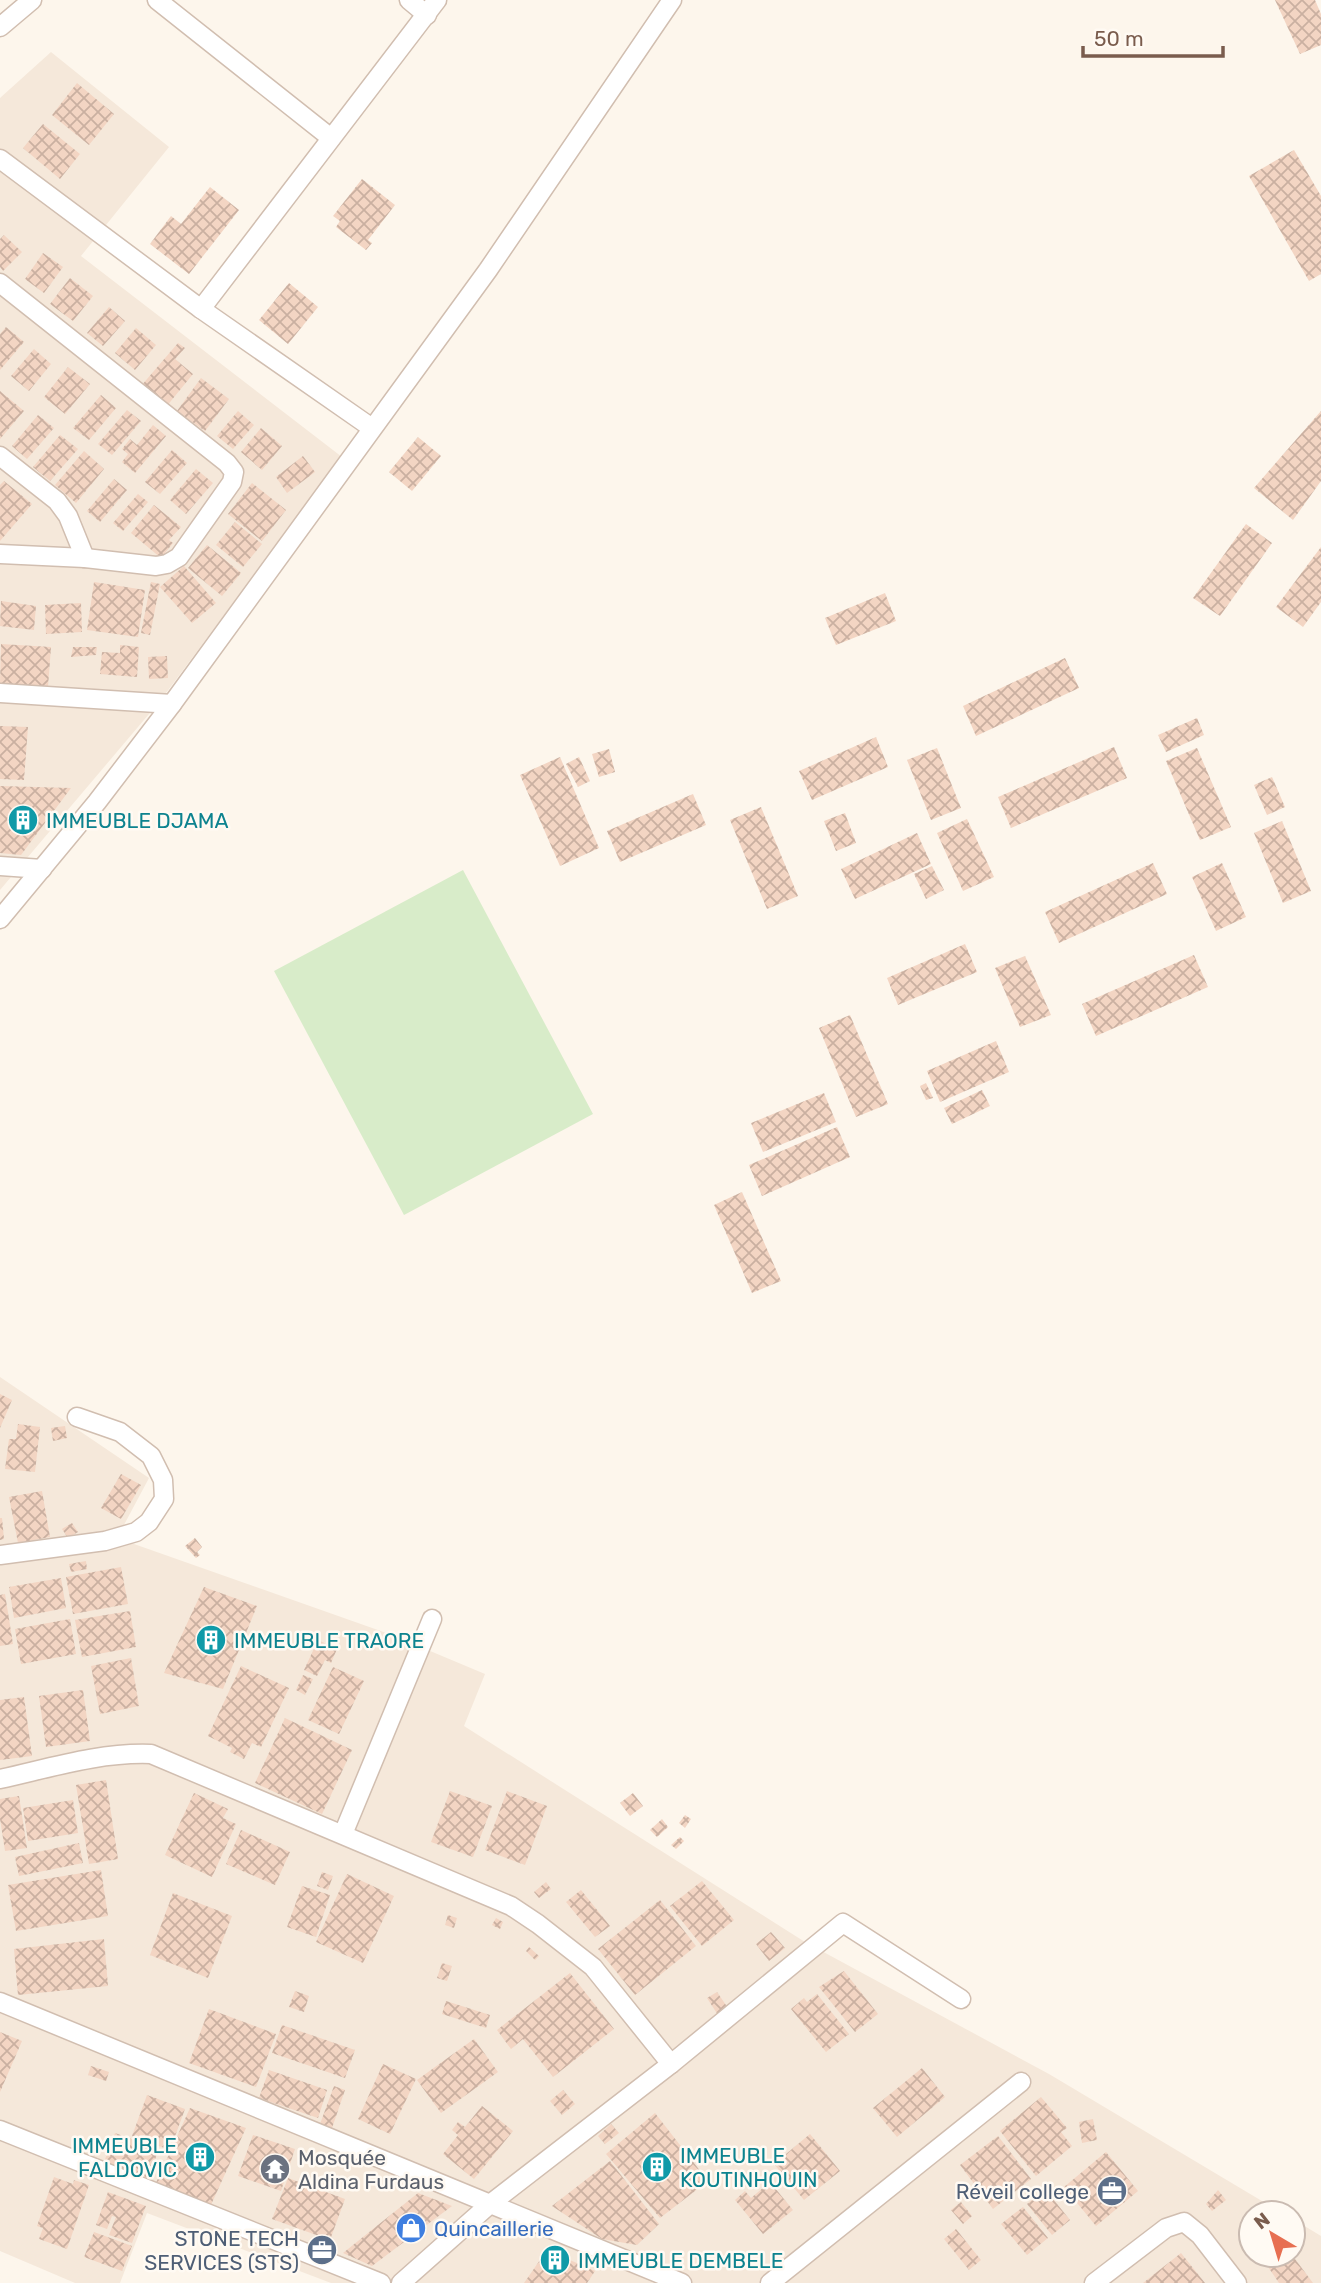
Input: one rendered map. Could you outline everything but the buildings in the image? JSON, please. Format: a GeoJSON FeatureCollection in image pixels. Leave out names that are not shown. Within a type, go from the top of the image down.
{"type":"FeatureCollection","features":[{"type":"Feature","properties":{"kind":"street"},"geometry":{"type":"LineString","coordinates":[[0,27],[32,0]]}},
{"type":"Feature","properties":{"kind":"street"},"geometry":{"type":"LineString","coordinates":[[158,0],[331,138]]}},
{"type":"Feature","properties":{"kind":"street"},"geometry":{"type":"LineString","coordinates":[[201,309],[432,7],[409,0]]}},
{"type":"Feature","properties":{"kind":"street"},"geometry":{"type":"LineString","coordinates":[[0,919],[172,704],[488,270],[672,0]]}},
{"type":"Feature","properties":{"kind":"street"},"geometry":{"type":"LineString","coordinates":[[0,159],[201,309],[372,428]]}},
{"type":"Feature","properties":{"kind":"street"},"geometry":{"type":"LineString","coordinates":[[0,283],[234,472],[232,482],[186,547],[178,557],[167,564],[156,566],[85,558],[0,555]]}},
{"type":"Feature","properties":{"kind":"street"},"geometry":{"type":"LineString","coordinates":[[0,456],[57,501],[68,516],[85,558]]}},
{"type":"Feature","properties":{"kind":"street"},"geometry":{"type":"LineString","coordinates":[[0,693],[172,704]]}},
{"type":"Feature","properties":{"kind":"street"},"geometry":{"type":"LineString","coordinates":[[0,866],[42,869]]}},
{"type":"Feature","properties":{"kind":"street"},"geometry":{"type":"LineString","coordinates":[[0,1555],[105,1541],[136,1532],[149,1522],[164,1499],[163,1480],[151,1456],[120,1432],[77,1417]]}},
{"type":"Feature","properties":{"kind":"street"},"geometry":{"type":"LineString","coordinates":[[343,1834],[432,1619]]}},
{"type":"Feature","properties":{"kind":"street"},"geometry":{"type":"LineString","coordinates":[[0,1779],[102,1757],[127,1753],[151,1754],[343,1834],[510,1906],[538,1924],[593,1967],[671,2064]]}},
{"type":"Feature","properties":{"kind":"street"},"geometry":{"type":"LineString","coordinates":[[401,2283],[490,2204],[671,2064],[844,1923],[961,1999]]}},
{"type":"Feature","properties":{"kind":"street"},"geometry":{"type":"LineString","coordinates":[[0,2001],[682,2283]]}},
{"type":"Feature","properties":{"kind":"street"},"geometry":{"type":"LineString","coordinates":[[770,2283],[1021,2082]]}},
{"type":"Feature","properties":{"kind":"street"},"geometry":{"type":"LineString","coordinates":[[0,2130],[381,2283]]}},
{"type":"Feature","properties":{"kind":"street"},"geometry":{"type":"LineString","coordinates":[[1094,2283],[1166,2228],[1184,2222],[1200,2235],[1237,2283]]}},
{"type":"Feature","properties":{"kind":"shaded area"},"geometry":{"type":"Polygon","coordinates":[[[51,52],[169,147],[81,256],[342,457],[160,701],[0,890],[0,98],[51,52]]]}},
{"type":"Feature","properties":{"kind":"shaded area"},"geometry":{"type":"Polygon","coordinates":[[[0,1377],[149,1478],[117,1538],[392,1635],[485,1674],[464,1726],[805,1942],[1049,2074],[1259,2199],[1237,2199],[1237,2269],[1307,2269],[1307,2228],[1321,2236],[1321,2283],[331,2283],[147,2213],[120,2283],[75,2283],[0,2251],[0,1377]]]}},
{"type":"Feature","properties":{"kind":"green space"},"geometry":{"type":"Polygon","coordinates":[[[463,870],[593,1114],[404,1215],[274,971],[463,870]]]}},
{"type":"Feature","properties":{"kind":"place","name":"IMMEUBLE DJAMA"},"geometry":{"type":"Point","coordinates":[23,820]}},
{"type":"Feature","properties":{"kind":"place","name":"IMMEUBLE TRAORE"},"geometry":{"type":"Point","coordinates":[211,1640]}},
{"type":"Feature","properties":{"kind":"place","name":"IMMEUBLE FALDOVIC"},"geometry":{"type":"Point","coordinates":[200,2157]}},
{"type":"Feature","properties":{"kind":"place","name":"IMMEUBLE KOUTINHOUIN"},"geometry":{"type":"Point","coordinates":[657,2167]}},
{"type":"Feature","properties":{"kind":"place","name":"Mosquée Aldina Furdaus"},"geometry":{"type":"Point","coordinates":[275,2169]}},
{"type":"Feature","properties":{"kind":"place","name":"Réveil college"},"geometry":{"type":"Point","coordinates":[1112,2191]}},
{"type":"Feature","properties":{"kind":"place","name":"Quincaillerie"},"geometry":{"type":"Point","coordinates":[411,2228]}},
{"type":"Feature","properties":{"kind":"place","name":"STONE TECH SERVICES (STS)"},"geometry":{"type":"Point","coordinates":[322,2250]}},
{"type":"Feature","properties":{"kind":"place","name":"IMMEUBLE DEMBELE"},"geometry":{"type":"Point","coordinates":[555,2260]}}]}
